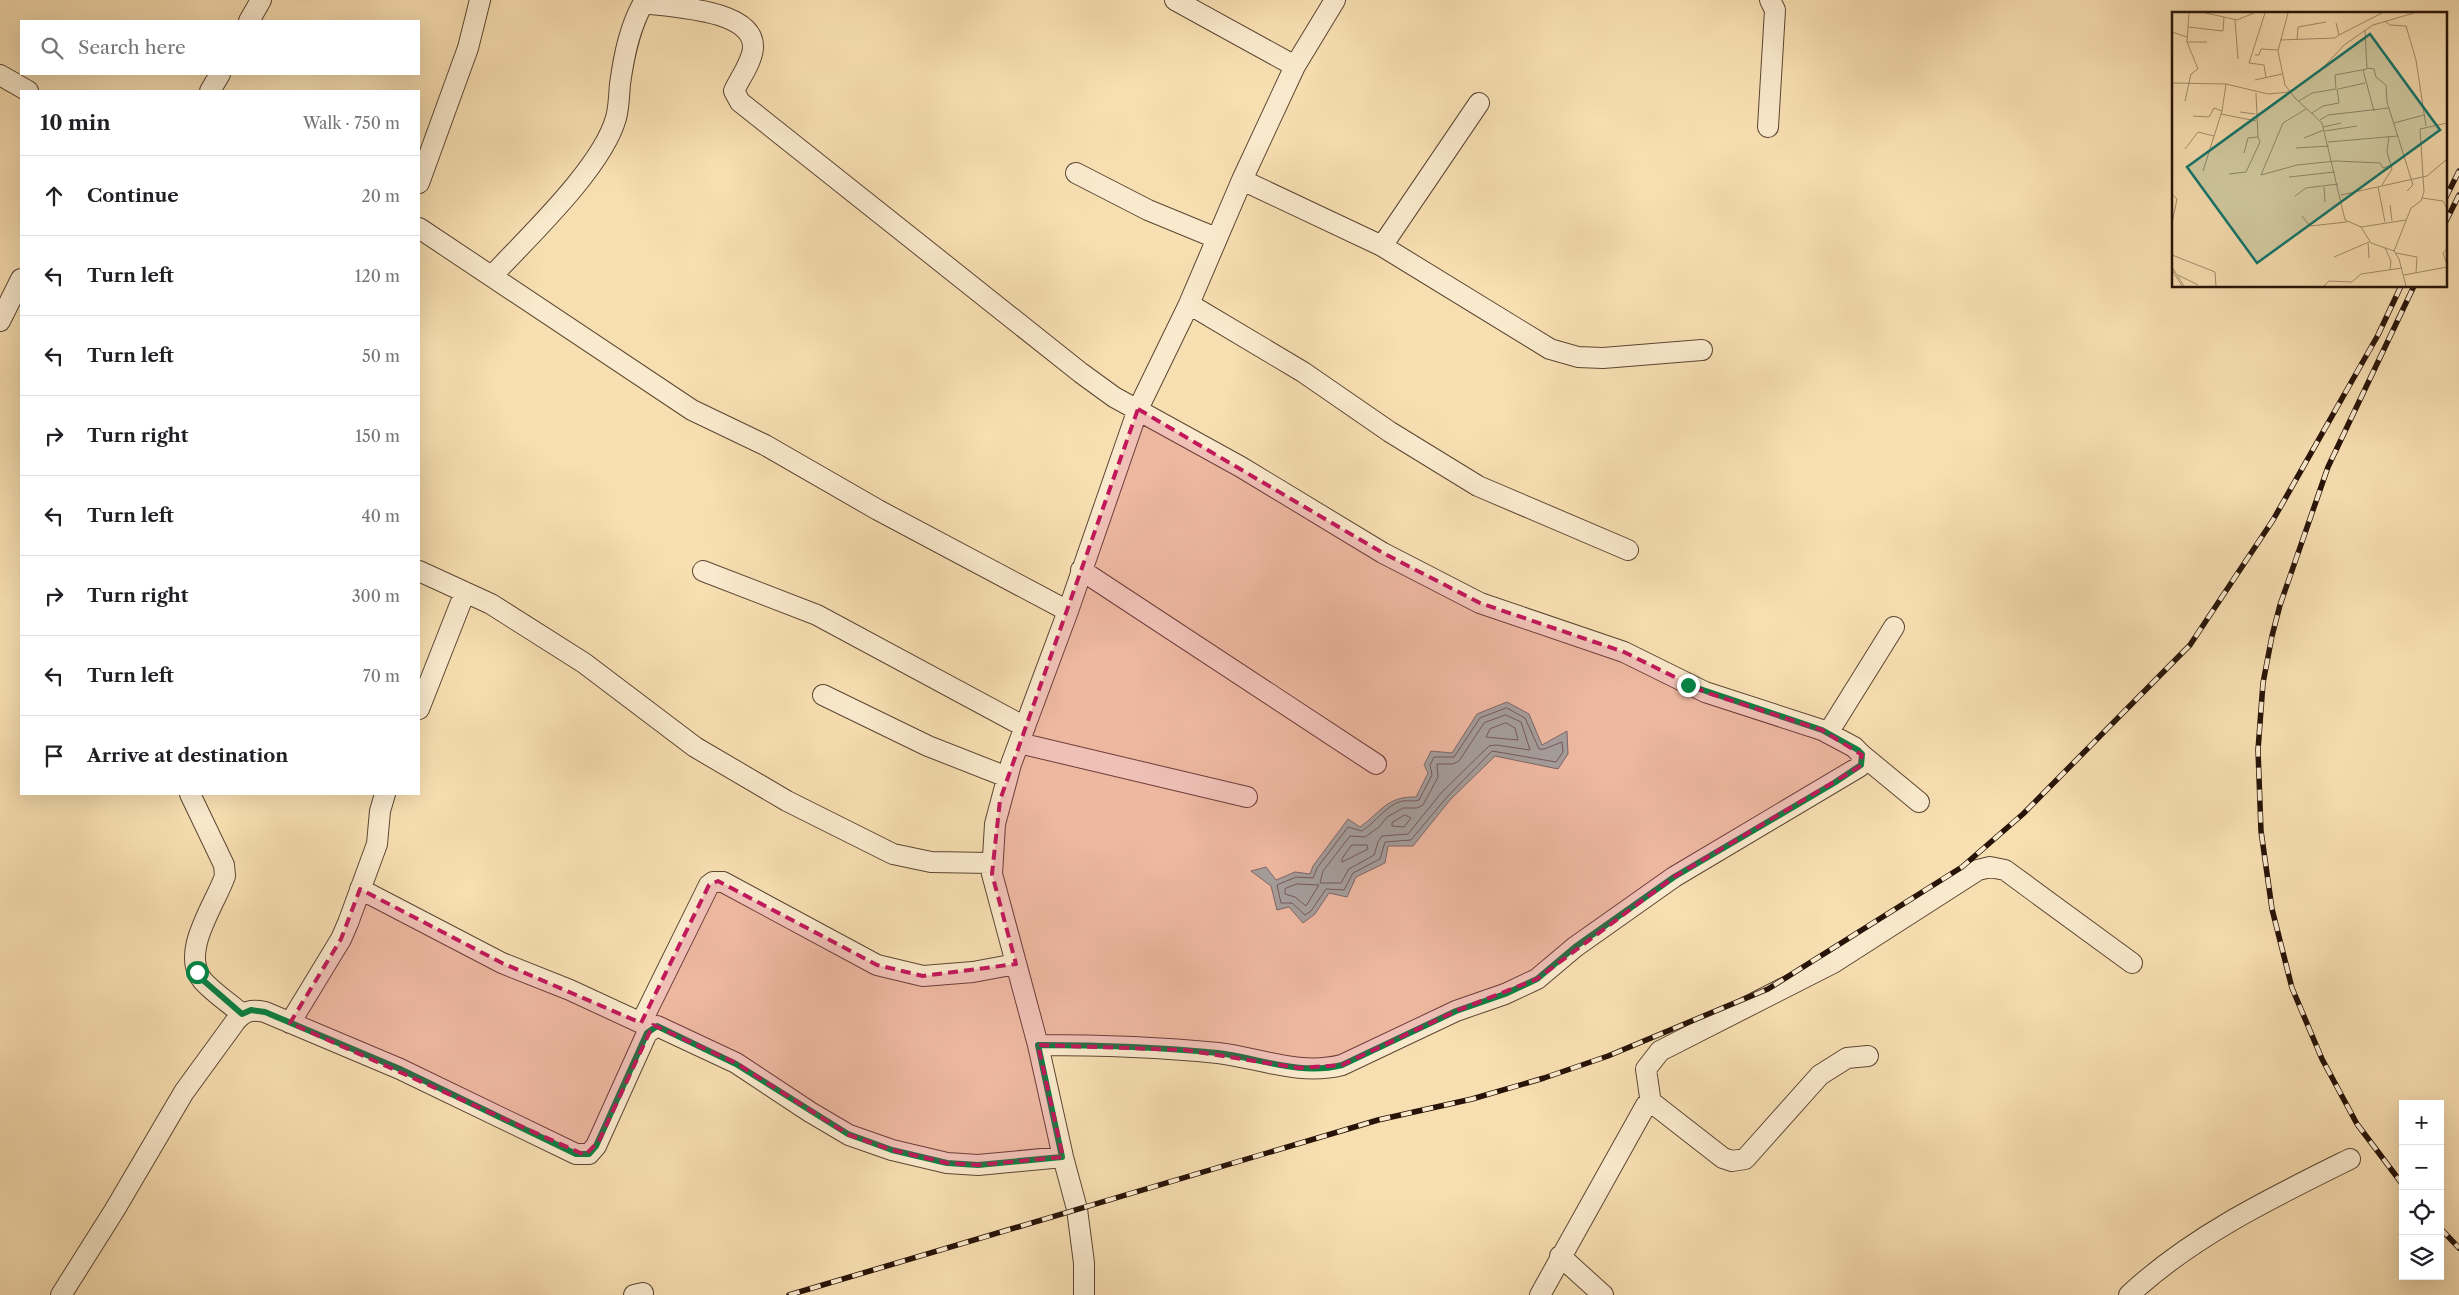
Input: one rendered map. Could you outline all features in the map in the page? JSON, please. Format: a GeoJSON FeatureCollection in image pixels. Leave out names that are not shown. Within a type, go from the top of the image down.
{"type":"FeatureCollection","features":[{"type":"Feature","properties":{"kind":"street"},"geometry":{"type":"LineString","coordinates":[[250,20],[261,0]]}},
{"type":"Feature","properties":{"kind":"street"},"geometry":{"type":"LineString","coordinates":[[420,180],[468,48],[480,0]]}},
{"type":"Feature","properties":{"kind":"street"},"geometry":{"type":"LineString","coordinates":[[1175,0],[1295,66]]}},
{"type":"Feature","properties":{"kind":"street"},"geometry":{"type":"LineString","coordinates":[[1084,1295],[1084,1263],[1077,1209],[1062,1157],[1038,1045],[999,904],[992,863],[995,824],[1007,777],[1068,611],[1138,409],[1189,304],[1216,238],[1295,66],[1335,0]]}},
{"type":"Feature","properties":{"kind":"street"},"geometry":{"type":"LineString","coordinates":[[1768,127],[1774,10],[1770,0]]}},
{"type":"Feature","properties":{"kind":"street"},"geometry":{"type":"LineString","coordinates":[[492,276],[568,193],[606,141],[616,117],[635,15],[644,2],[703,11],[730,19],[744,26],[750,34],[753,48],[734,91],[740,102],[1081,373],[1114,397],[1241,467],[1383,553],[1480,603],[1615,648],[1705,692],[1828,733],[1854,747],[1919,802]]}},
{"type":"Feature","properties":{"kind":"street"},"geometry":{"type":"LineString","coordinates":[[0,75],[26,90]]}},
{"type":"Feature","properties":{"kind":"street"},"geometry":{"type":"LineString","coordinates":[[211,90],[219,75]]}},
{"type":"Feature","properties":{"kind":"street"},"geometry":{"type":"LineString","coordinates":[[1382,246],[1479,103]]}},
{"type":"Feature","properties":{"kind":"street"},"geometry":{"type":"LineString","coordinates":[[1076,174],[1148,210],[1216,238]]}},
{"type":"Feature","properties":{"kind":"street"},"geometry":{"type":"LineString","coordinates":[[1242,180],[1382,246],[1550,349],[1578,357],[1603,358],[1702,350]]}},
{"type":"Feature","properties":{"kind":"street"},"geometry":{"type":"LineString","coordinates":[[420,229],[692,410],[765,445],[878,510],[1068,611]]}},
{"type":"Feature","properties":{"kind":"street"},"geometry":{"type":"LineString","coordinates":[[0,321],[20,281]]}},
{"type":"Feature","properties":{"kind":"street"},"geometry":{"type":"LineString","coordinates":[[1189,304],[1304,372],[1390,432],[1478,486],[1628,550]]}},
{"type":"Feature","properties":{"kind":"street"},"geometry":{"type":"LineString","coordinates":[[1081,570],[1376,764]]}},
{"type":"Feature","properties":{"kind":"street"},"geometry":{"type":"LineString","coordinates":[[703,571],[817,615],[1022,735],[1247,797]]}},
{"type":"Feature","properties":{"kind":"street"},"geometry":{"type":"LineString","coordinates":[[420,572],[491,604],[584,663],[695,747],[787,801],[893,854],[931,862],[992,863]]}},
{"type":"Feature","properties":{"kind":"street"},"geometry":{"type":"LineString","coordinates":[[420,706],[465,592]]}},
{"type":"Feature","properties":{"kind":"street"},"geometry":{"type":"LineString","coordinates":[[1828,733],[1894,627]]}},
{"type":"Feature","properties":{"kind":"street"},"geometry":{"type":"LineString","coordinates":[[822,694],[928,746],[1007,777]]}},
{"type":"Feature","properties":{"kind":"street"},"geometry":{"type":"LineString","coordinates":[[1038,1045],[1106,1045],[1185,1050],[1221,1054],[1298,1068],[1328,1069],[1342,1065],[1456,1011],[1505,994],[1537,979],[1575,947],[1674,877],[1859,767],[1862,762],[1862,754]]}},
{"type":"Feature","properties":{"kind":"street"},"geometry":{"type":"LineString","coordinates":[[190,795],[224,865],[225,876],[197,940],[194,960],[197,972],[204,981],[242,1014]]}},
{"type":"Feature","properties":{"kind":"street"},"geometry":{"type":"LineString","coordinates":[[290,1023],[341,939],[377,844],[380,811],[385,795]]}},
{"type":"Feature","properties":{"kind":"street"},"geometry":{"type":"LineString","coordinates":[[1651,1104],[1646,1069],[1660,1051],[1833,963],[1978,870],[1990,867],[2005,870],[2132,963]]}},
{"type":"Feature","properties":{"kind":"street"},"geometry":{"type":"LineString","coordinates":[[61,1295],[114,1211],[184,1092],[242,1014],[257,1010],[290,1023],[400,1069],[576,1154],[585,1155],[592,1151],[599,1141],[647,1033],[647,1025],[709,885],[718,881],[724,882],[877,965],[923,976],[973,972],[1016,964]]}},
{"type":"Feature","properties":{"kind":"street"},"geometry":{"type":"LineString","coordinates":[[360,889],[502,963],[647,1025],[661,1027],[736,1064],[848,1134],[892,1150],[947,1163],[978,1165],[1062,1157]]}},
{"type":"Feature","properties":{"kind":"street"},"geometry":{"type":"LineString","coordinates":[[1651,1104],[1655,1105],[1714,1153],[1732,1162],[1739,1161],[1745,1159],[1820,1075],[1847,1058],[1868,1056]]}},
{"type":"Feature","properties":{"kind":"street"},"geometry":{"type":"LineString","coordinates":[[1540,1295],[1643,1109],[1651,1104]]}},
{"type":"Feature","properties":{"kind":"street"},"geometry":{"type":"LineString","coordinates":[[2129,1295],[2191,1245],[2282,1193],[2350,1159]]}},
{"type":"Feature","properties":{"kind":"street"},"geometry":{"type":"LineString","coordinates":[[1560,1256],[1603,1295]]}},
{"type":"Feature","properties":{"kind":"highlighted area"},"geometry":{"type":"Polygon","coordinates":[[[1138,409],[1383,553],[1480,603],[1624,652],[1705,692],[1822,730],[1862,755],[1859,767],[1674,877],[1537,979],[1456,1011],[1342,1065],[1299,1068],[1185,1050],[1038,1045],[1063,1157],[978,1165],[947,1163],[892,1150],[849,1135],[736,1063],[653,1025],[599,1141],[585,1155],[290,1023],[341,939],[360,889],[502,963],[641,1023],[709,885],[718,881],[877,965],[923,976],[1016,964],[992,874],[1000,800],[1138,409]]]}},
{"type":"Feature","properties":{"kind":"water"},"geometry":{"type":"Polygon","coordinates":[[[1507,702],[1529,714],[1542,745],[1567,731],[1568,754],[1558,769],[1495,756],[1450,800],[1413,846],[1388,846],[1385,863],[1356,877],[1347,897],[1329,893],[1315,914],[1303,923],[1289,907],[1277,910],[1271,886],[1251,871],[1266,867],[1276,880],[1295,872],[1310,874],[1313,866],[1348,819],[1360,827],[1391,802],[1406,797],[1416,797],[1428,773],[1424,765],[1431,751],[1452,753],[1477,714],[1507,702]]]}},
{"type":"Feature","properties":{"kind":"railway"},"geometry":{"type":"LineString","coordinates":[[2446,197],[2459,171]]}},
{"type":"Feature","properties":{"kind":"railway"},"geometry":{"type":"LineString","coordinates":[[2446,221],[2459,195]]}},
{"type":"Feature","properties":{"kind":"railway"},"geometry":{"type":"LineString","coordinates":[[789,1295],[1378,1120],[1472,1099],[1544,1078],[1608,1056],[1768,989],[1962,867],[2023,814],[2190,645],[2273,520],[2378,335],[2400,288]]}},
{"type":"Feature","properties":{"kind":"railway"},"geometry":{"type":"LineString","coordinates":[[2399,1180],[2357,1124],[2322,1059],[2292,988],[2272,909],[2261,831],[2258,750],[2263,683],[2280,605],[2328,467],[2413,288]]}},
{"type":"Feature","properties":{"kind":"railway"},"geometry":{"type":"LineString","coordinates":[[2444,1232],[2459,1248]]}},
{"type":"Feature","properties":{"kind":"route"},"geometry":{"type":"LineString","coordinates":[[197,972],[204,981],[242,1014],[251,1010],[265,1012],[400,1069],[576,1154],[589,1154],[596,1146],[647,1033],[654,1026],[657,1026],[736,1064],[848,1134],[892,1150],[947,1163],[978,1165],[1062,1157],[1038,1045],[1106,1045],[1185,1050],[1221,1054],[1298,1068],[1328,1069],[1342,1065],[1456,1011],[1505,994],[1537,979],[1575,947],[1674,877],[1834,783],[1861,765],[1862,754],[1858,750],[1822,730],[1727,700],[1688,685]]}}]}
